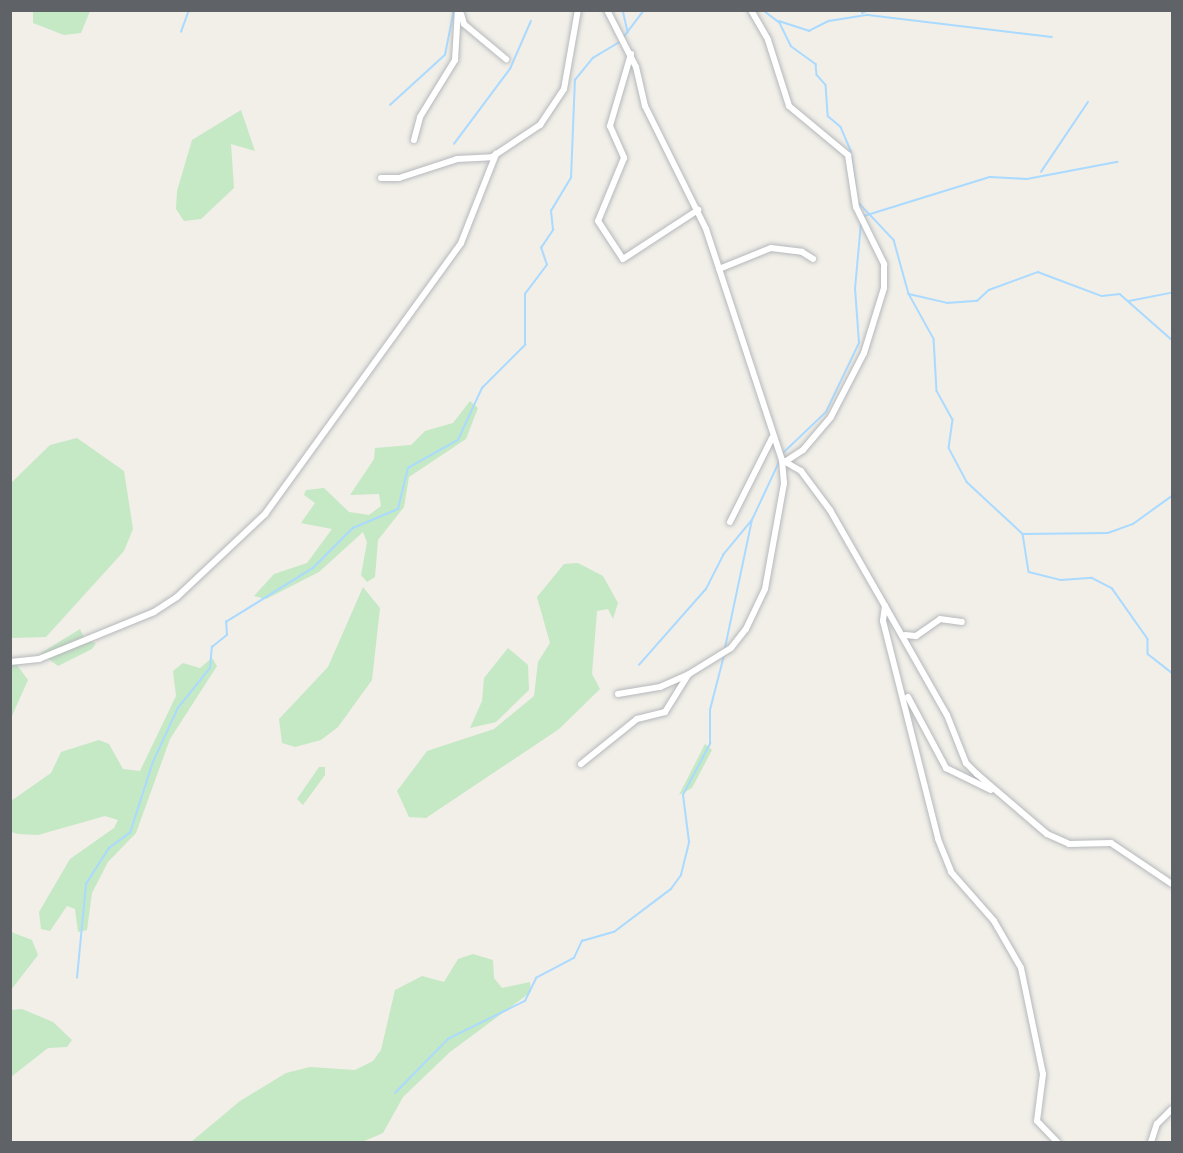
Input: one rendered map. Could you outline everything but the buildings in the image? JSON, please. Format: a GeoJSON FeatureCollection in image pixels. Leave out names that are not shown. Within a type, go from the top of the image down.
{"type":"FeatureCollection","features":[{"type":"Feature","properties":{"kind":"street"},"geometry":{"type":"LineString","coordinates":[[459,10],[464,24],[506,59]]}},
{"type":"Feature","properties":{"kind":"street"},"geometry":{"type":"LineString","coordinates":[[414,140],[420,117],[455,60],[459,10]]}},
{"type":"Feature","properties":{"kind":"street"},"geometry":{"type":"LineString","coordinates":[[381,178],[496,154],[540,125],[564,89],[579,10]]}},
{"type":"Feature","properties":{"kind":"street"},"geometry":{"type":"LineString","coordinates":[[607,10],[631,53],[645,106],[698,210],[772,438],[783,461],[784,483],[765,590],[731,648],[689,674],[660,687],[618,694]]}},
{"type":"Feature","properties":{"kind":"street"},"geometry":{"type":"LineString","coordinates":[[751,10],[768,40],[789,106],[848,155],[856,207],[884,264],[884,288],[864,353],[831,417],[803,450],[783,461]]}},
{"type":"Feature","properties":{"kind":"street"},"geometry":{"type":"LineString","coordinates":[[631,53],[610,126],[624,158],[598,220],[623,259],[698,210]]}},
{"type":"Feature","properties":{"kind":"street"},"geometry":{"type":"LineString","coordinates":[[10,662],[39,659],[154,612],[177,597],[258,520],[460,243],[496,154]]}},
{"type":"Feature","properties":{"kind":"street"},"geometry":{"type":"LineString","coordinates":[[719,269],[771,248],[802,252],[813,259]]}},
{"type":"Feature","properties":{"kind":"street"},"geometry":{"type":"LineString","coordinates":[[730,522],[772,438]]}},
{"type":"Feature","properties":{"kind":"street"},"geometry":{"type":"LineString","coordinates":[[783,461],[801,471],[830,510],[885,606],[905,635],[966,763],[1047,834],[1069,844],[1111,843],[1173,884]]}},
{"type":"Feature","properties":{"kind":"street"},"geometry":{"type":"LineString","coordinates":[[885,606],[883,621],[905,691],[919,777],[946,862],[994,921],[1020,968],[1043,1074],[1036,1121],[1057,1143]]}},
{"type":"Feature","properties":{"kind":"street"},"geometry":{"type":"LineString","coordinates":[[905,635],[916,636],[940,619],[962,622]]}},
{"type":"Feature","properties":{"kind":"street"},"geometry":{"type":"LineString","coordinates":[[581,764],[637,719],[665,712],[689,674]]}},
{"type":"Feature","properties":{"kind":"street"},"geometry":{"type":"LineString","coordinates":[[905,691],[946,768],[1005,797]]}},
{"type":"Feature","properties":{"kind":"street"},"geometry":{"type":"LineString","coordinates":[[1151,1143],[1157,1124],[1173,1109]]}},
{"type":"Feature","properties":{"kind":"green space"},"geometry":{"type":"Polygon","coordinates":[[[33,10],[90,11],[81,33],[64,35],[33,23],[33,10]]]}},
{"type":"Feature","properties":{"kind":"green space"},"geometry":{"type":"Polygon","coordinates":[[[241,110],[255,151],[231,144],[234,188],[201,219],[184,221],[176,209],[177,191],[192,140],[241,110]]]}},
{"type":"Feature","properties":{"kind":"green space"},"geometry":{"type":"Polygon","coordinates":[[[470,401],[478,408],[466,439],[409,477],[404,507],[378,540],[375,577],[367,582],[361,575],[367,542],[363,532],[319,572],[266,599],[254,596],[274,574],[307,563],[332,529],[301,523],[315,503],[304,495],[306,490],[324,488],[349,512],[369,515],[381,506],[379,494],[350,495],[374,459],[375,448],[411,445],[425,431],[453,423],[470,401]]]}},
{"type":"Feature","properties":{"kind":"green space"},"geometry":{"type":"Polygon","coordinates":[[[77,438],[124,471],[133,529],[124,551],[46,637],[11,638],[11,483],[50,445],[77,438]]]}},
{"type":"Feature","properties":{"kind":"green space"},"geometry":{"type":"Polygon","coordinates":[[[578,563],[603,576],[618,603],[613,619],[608,609],[597,611],[592,674],[600,689],[559,729],[426,818],[409,817],[397,791],[427,751],[494,729],[534,696],[538,662],[550,643],[537,597],[564,564],[578,563]]]}},
{"type":"Feature","properties":{"kind":"green space"},"geometry":{"type":"Polygon","coordinates":[[[363,587],[380,608],[372,680],[338,727],[321,740],[295,747],[282,743],[279,719],[328,667],[363,587]]]}},
{"type":"Feature","properties":{"kind":"green space"},"geometry":{"type":"Polygon","coordinates":[[[80,629],[85,640],[96,643],[92,649],[58,666],[41,653],[80,629]]]}},
{"type":"Feature","properties":{"kind":"green space"},"geometry":{"type":"Polygon","coordinates":[[[508,648],[528,665],[529,690],[496,722],[470,728],[482,701],[484,678],[508,648]]]}},
{"type":"Feature","properties":{"kind":"green space"},"geometry":{"type":"Polygon","coordinates":[[[11,657],[28,680],[11,718],[11,657]]]}},
{"type":"Feature","properties":{"kind":"green space"},"geometry":{"type":"Polygon","coordinates":[[[212,658],[217,666],[170,739],[136,833],[108,862],[92,893],[87,930],[78,932],[75,909],[67,906],[50,931],[41,929],[39,912],[70,859],[114,828],[118,820],[105,816],[38,835],[18,834],[11,832],[11,801],[51,773],[61,752],[99,740],[109,744],[123,769],[140,771],[176,696],[173,671],[183,663],[200,668],[212,658]]]}},
{"type":"Feature","properties":{"kind":"green space"},"geometry":{"type":"Polygon","coordinates":[[[705,744],[712,750],[692,788],[679,795],[705,744]]]}},
{"type":"Feature","properties":{"kind":"green space"},"geometry":{"type":"Polygon","coordinates":[[[319,767],[325,767],[325,775],[303,805],[297,799],[319,767]]]}},
{"type":"Feature","properties":{"kind":"green space"},"geometry":{"type":"Polygon","coordinates":[[[11,932],[32,940],[38,955],[11,990],[11,932]]]}},
{"type":"Feature","properties":{"kind":"green space"},"geometry":{"type":"Polygon","coordinates":[[[473,954],[493,960],[494,978],[502,988],[530,982],[531,992],[450,1052],[403,1097],[383,1133],[362,1142],[191,1142],[240,1101],[286,1073],[310,1067],[355,1070],[373,1061],[381,1050],[395,990],[422,976],[444,982],[458,959],[473,954]]]}},
{"type":"Feature","properties":{"kind":"green space"},"geometry":{"type":"Polygon","coordinates":[[[22,1009],[53,1022],[72,1040],[67,1047],[48,1048],[11,1077],[11,1010],[22,1009]]]}},
{"type":"Feature","properties":{"kind":"waterway"},"geometry":{"type":"LineString","coordinates":[[181,32],[189,10]]}},
{"type":"Feature","properties":{"kind":"waterway"},"geometry":{"type":"LineString","coordinates":[[390,105],[445,55],[454,10]]}},
{"type":"Feature","properties":{"kind":"waterway"},"geometry":{"type":"LineString","coordinates":[[623,10],[628,32]]}},
{"type":"Feature","properties":{"kind":"waterway"},"geometry":{"type":"LineString","coordinates":[[623,38],[644,10]]}},
{"type":"Feature","properties":{"kind":"waterway"},"geometry":{"type":"LineString","coordinates":[[763,10],[780,23],[791,46],[816,64],[817,75],[826,85],[828,116],[841,127],[851,151],[856,187]]}},
{"type":"Feature","properties":{"kind":"waterway"},"geometry":{"type":"LineString","coordinates":[[862,13],[869,10]]}},
{"type":"Feature","properties":{"kind":"waterway"},"geometry":{"type":"LineString","coordinates":[[779,21],[809,31],[829,21],[868,15],[1052,37]]}},
{"type":"Feature","properties":{"kind":"waterway"},"geometry":{"type":"LineString","coordinates":[[454,144],[510,69],[531,21]]}},
{"type":"Feature","properties":{"kind":"waterway"},"geometry":{"type":"LineString","coordinates":[[77,978],[86,884],[109,848],[130,833],[153,762],[178,708],[210,668],[212,647],[227,635],[226,622],[313,568],[353,528],[398,509],[408,468],[458,440],[482,388],[525,345],[525,294],[547,265],[541,248],[553,230],[551,211],[571,178],[575,80],[593,58],[620,42]]}},
{"type":"Feature","properties":{"kind":"waterway"},"geometry":{"type":"LineString","coordinates":[[1041,172],[1088,102]]}},
{"type":"Feature","properties":{"kind":"waterway"},"geometry":{"type":"LineString","coordinates":[[864,216],[990,177],[1027,179],[1117,162]]}},
{"type":"Feature","properties":{"kind":"waterway"},"geometry":{"type":"LineString","coordinates":[[859,203],[894,240],[909,294],[934,339],[937,391],[953,420],[949,448],[967,482],[1023,534],[1029,572],[1061,580],[1092,578],[1112,588],[1148,639],[1148,654],[1172,673]]}},
{"type":"Feature","properties":{"kind":"waterway"},"geometry":{"type":"LineString","coordinates":[[783,453],[826,412],[859,343],[855,289],[861,223]]}},
{"type":"Feature","properties":{"kind":"waterway"},"geometry":{"type":"LineString","coordinates":[[909,294],[947,303],[977,301],[989,290],[1038,272],[1102,296],[1120,294],[1171,339]]}},
{"type":"Feature","properties":{"kind":"waterway"},"geometry":{"type":"LineString","coordinates":[[1129,301],[1170,293]]}},
{"type":"Feature","properties":{"kind":"waterway"},"geometry":{"type":"LineString","coordinates":[[725,648],[752,520],[780,460]]}},
{"type":"Feature","properties":{"kind":"waterway"},"geometry":{"type":"LineString","coordinates":[[1023,534],[1108,533],[1133,524],[1172,496]]}},
{"type":"Feature","properties":{"kind":"waterway"},"geometry":{"type":"LineString","coordinates":[[639,665],[706,589],[723,555],[752,520]]}},
{"type":"Feature","properties":{"kind":"waterway"},"geometry":{"type":"LineString","coordinates":[[395,1093],[448,1039],[525,1001],[536,978],[574,958],[582,941],[614,932],[671,889],[681,875],[689,842],[683,795],[710,744],[710,710],[724,656]]}}]}
